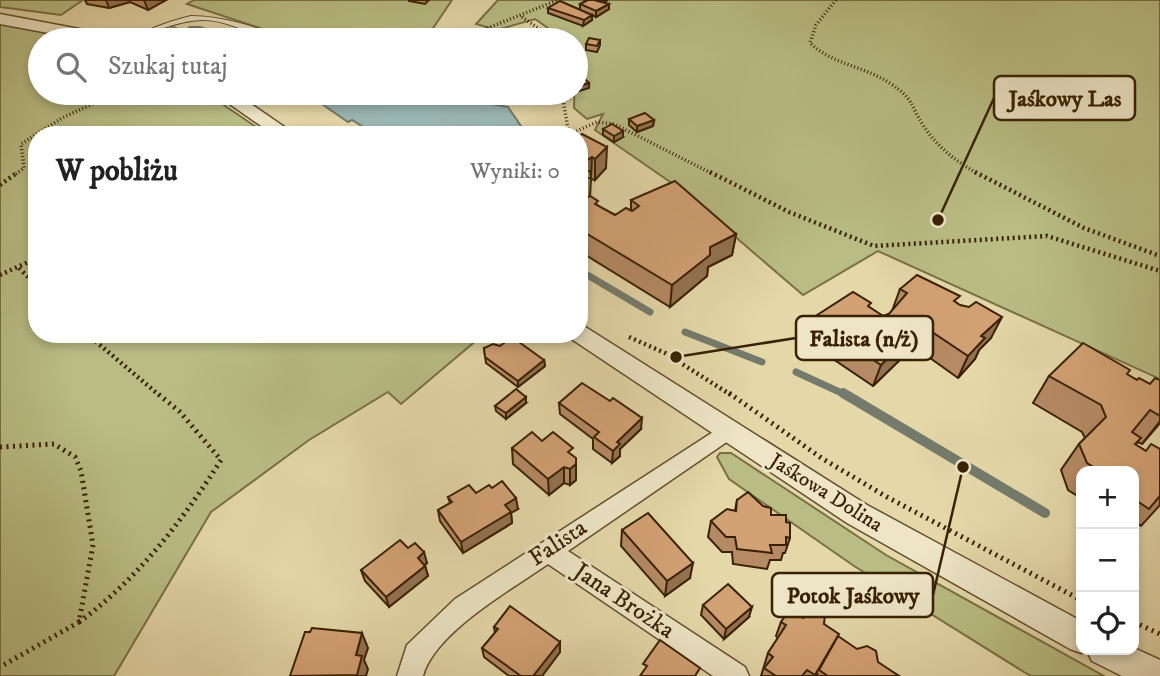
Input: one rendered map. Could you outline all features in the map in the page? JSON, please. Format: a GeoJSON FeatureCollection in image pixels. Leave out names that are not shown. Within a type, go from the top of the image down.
{"type":"FeatureCollection","features":[{"type":"Feature","properties":{"kind":"street"},"geometry":{"type":"LineString","coordinates":[[0,19],[48,28]]}},
{"type":"Feature","properties":{"kind":"street"},"geometry":{"type":"LineString","coordinates":[[241,105],[273,126]]}},
{"type":"Feature","properties":{"kind":"street","name":"Jaśkowa Dolina"},"geometry":{"type":"LineString","coordinates":[[588,338],[857,514],[1076,635]]}},
{"type":"Feature","properties":{"kind":"street","name":"Falista"},"geometry":{"type":"LineString","coordinates":[[410,676],[416,654],[464,607],[727,431]]}},
{"type":"Feature","properties":{"kind":"street","name":"Jana Brożka"},"geometry":{"type":"LineString","coordinates":[[547,550],[736,676]]}},
{"type":"Feature","properties":{"kind":"street"},"geometry":{"type":"LineString","coordinates":[[1113,655],[1157,676]]}},
{"type":"Feature","properties":{"kind":"lane"},"geometry":{"type":"LineString","coordinates":[[160,28],[179,19],[196,16],[222,19],[246,28]]}},
{"type":"Feature","properties":{"kind":"path"},"geometry":{"type":"LineString","coordinates":[[492,28],[558,0]]}},
{"type":"Feature","properties":{"kind":"path"},"geometry":{"type":"LineString","coordinates":[[836,0],[816,25],[810,43],[824,56],[888,82],[913,101],[922,124],[950,157],[1009,192],[1084,229],[1160,256]]}},
{"type":"Feature","properties":{"kind":"path"},"geometry":{"type":"LineString","coordinates":[[522,17],[538,28]]}},
{"type":"Feature","properties":{"kind":"path"},"geometry":{"type":"LineString","coordinates":[[49,126],[90,105]]}},
{"type":"Feature","properties":{"kind":"path"},"geometry":{"type":"LineString","coordinates":[[563,105],[567,126]]}},
{"type":"Feature","properties":{"kind":"path"},"geometry":{"type":"LineString","coordinates":[[588,126],[597,122],[614,124],[789,212],[874,246],[1047,236],[1160,271]]}},
{"type":"Feature","properties":{"kind":"path"},"geometry":{"type":"LineString","coordinates":[[0,185],[24,168],[21,144],[28,140]]}},
{"type":"Feature","properties":{"kind":"path"},"geometry":{"type":"LineString","coordinates":[[0,275],[28,263]]}},
{"type":"Feature","properties":{"kind":"path"},"geometry":{"type":"LineString","coordinates":[[19,268],[28,277]]}},
{"type":"Feature","properties":{"kind":"path"},"geometry":{"type":"LineString","coordinates":[[628,337],[665,354],[706,379],[823,459],[887,498],[1076,597]]}},
{"type":"Feature","properties":{"kind":"path"},"geometry":{"type":"LineString","coordinates":[[0,667],[100,607],[184,518],[221,460],[180,412],[98,343]]}},
{"type":"Feature","properties":{"kind":"path"},"geometry":{"type":"LineString","coordinates":[[0,446],[54,444],[75,457],[81,471],[93,545],[79,622]]}},
{"type":"Feature","properties":{"kind":"path"},"geometry":{"type":"LineString","coordinates":[[1139,624],[1160,634]]}},
{"type":"Feature","properties":{"kind":"green space"},"geometry":{"type":"Polygon","coordinates":[[[0,0],[83,0],[61,15],[0,7],[0,0]]]}},
{"type":"Feature","properties":{"kind":"green space"},"geometry":{"type":"Polygon","coordinates":[[[194,0],[452,0],[433,28],[260,28],[187,4],[194,0]]]}},
{"type":"Feature","properties":{"kind":"green space"},"geometry":{"type":"Polygon","coordinates":[[[498,0],[1160,0],[1160,379],[878,251],[803,295],[676,186],[595,130],[603,114],[587,119],[574,108],[574,105],[588,105],[588,28],[548,28],[535,19],[504,28],[476,24],[498,0]]]}},
{"type":"Feature","properties":{"kind":"green space"},"geometry":{"type":"Polygon","coordinates":[[[0,24],[28,29],[28,105],[224,105],[255,126],[28,126],[28,343],[473,343],[401,404],[388,392],[309,440],[211,512],[114,676],[0,676],[0,24]]]}},
{"type":"Feature","properties":{"kind":"green space"},"geometry":{"type":"Polygon","coordinates":[[[720,453],[731,453],[886,555],[1104,676],[1031,676],[1024,672],[854,566],[729,479],[717,457],[720,453]]]}},
{"type":"Feature","properties":{"kind":"water"},"geometry":{"type":"Polygon","coordinates":[[[323,105],[497,105],[508,107],[521,126],[362,126],[352,120],[348,122],[323,105]]]}},
{"type":"Feature","properties":{"kind":"building"},"geometry":{"type":"Polygon","coordinates":[[[588,0],[609,4],[596,11],[580,4],[588,0]]]}},
{"type":"Feature","properties":{"kind":"building"},"geometry":{"type":"Polygon","coordinates":[[[560,1],[592,15],[584,20],[548,8],[560,1]]]}},
{"type":"Feature","properties":{"kind":"building"},"geometry":{"type":"Polygon","coordinates":[[[588,40],[600,40],[597,46],[588,44],[588,40]]]}},
{"type":"Feature","properties":{"kind":"building"},"geometry":{"type":"Polygon","coordinates":[[[645,113],[654,120],[637,126],[629,119],[645,113]]]}},
{"type":"Feature","properties":{"kind":"building"},"geometry":{"type":"Polygon","coordinates":[[[612,124],[623,131],[614,136],[603,129],[612,124]]]}},
{"type":"Feature","properties":{"kind":"building"},"geometry":{"type":"Polygon","coordinates":[[[588,137],[607,147],[595,159],[592,157],[588,160],[588,137]]]}},
{"type":"Feature","properties":{"kind":"building"},"geometry":{"type":"Polygon","coordinates":[[[675,181],[736,234],[710,247],[710,255],[672,285],[588,234],[588,197],[598,201],[595,204],[615,215],[626,208],[632,211],[639,206],[631,200],[675,181]]]}},
{"type":"Feature","properties":{"kind":"building"},"geometry":{"type":"Polygon","coordinates":[[[917,275],[960,296],[954,301],[960,305],[969,307],[976,302],[1002,317],[981,336],[985,338],[968,356],[932,332],[916,331],[881,365],[811,319],[853,292],[871,303],[868,306],[883,316],[889,314],[907,293],[900,289],[917,275]]]}},
{"type":"Feature","properties":{"kind":"building"},"geometry":{"type":"Polygon","coordinates":[[[504,343],[520,343],[544,360],[518,381],[485,357],[484,348],[493,344],[500,346],[504,343]]]}},
{"type":"Feature","properties":{"kind":"building"},"geometry":{"type":"Polygon","coordinates":[[[1083,343],[1130,370],[1127,374],[1137,380],[1139,378],[1150,384],[1155,378],[1160,380],[1160,416],[1150,410],[1132,432],[1141,438],[1135,444],[1146,451],[1151,444],[1160,449],[1160,498],[1149,509],[1139,502],[1139,466],[1092,466],[1087,463],[1079,444],[1106,417],[1101,405],[1049,376],[1083,343]]]}},
{"type":"Feature","properties":{"kind":"building"},"geometry":{"type":"Polygon","coordinates":[[[582,383],[610,401],[613,398],[642,418],[617,442],[620,444],[613,451],[594,437],[599,432],[559,403],[582,383]]]}},
{"type":"Feature","properties":{"kind":"building"},"geometry":{"type":"Polygon","coordinates":[[[516,389],[526,397],[506,413],[495,406],[516,389]]]}},
{"type":"Feature","properties":{"kind":"building"},"geometry":{"type":"Polygon","coordinates":[[[532,432],[542,441],[553,432],[573,448],[568,452],[576,458],[576,464],[570,469],[564,467],[548,479],[512,448],[532,432]]]}},
{"type":"Feature","properties":{"kind":"building"},"geometry":{"type":"Polygon","coordinates":[[[502,481],[516,498],[505,505],[511,512],[461,542],[438,510],[452,502],[448,497],[469,485],[476,493],[489,485],[492,488],[502,481]]]}},
{"type":"Feature","properties":{"kind":"building"},"geometry":{"type":"Polygon","coordinates":[[[748,492],[763,506],[771,508],[771,515],[786,515],[786,522],[790,523],[790,538],[786,537],[786,545],[770,545],[772,553],[737,549],[735,537],[726,537],[711,521],[727,509],[736,511],[737,500],[748,492]]]}},
{"type":"Feature","properties":{"kind":"building"},"geometry":{"type":"Polygon","coordinates":[[[648,513],[693,563],[667,581],[622,530],[648,513]]]}},
{"type":"Feature","properties":{"kind":"building"},"geometry":{"type":"Polygon","coordinates":[[[400,540],[408,548],[415,543],[424,552],[418,558],[425,566],[386,597],[361,570],[400,540]]]}},
{"type":"Feature","properties":{"kind":"building"},"geometry":{"type":"Polygon","coordinates":[[[728,584],[752,607],[726,629],[703,605],[728,584]]]}},
{"type":"Feature","properties":{"kind":"building"},"geometry":{"type":"Polygon","coordinates":[[[510,606],[560,642],[533,676],[521,676],[482,648],[498,629],[494,627],[510,606]]]}},
{"type":"Feature","properties":{"kind":"building"},"geometry":{"type":"Polygon","coordinates":[[[815,608],[825,615],[824,624],[839,634],[815,675],[807,670],[802,676],[776,676],[764,668],[773,657],[768,653],[786,625],[781,622],[789,610],[803,618],[815,608]]]}},
{"type":"Feature","properties":{"kind":"building"},"geometry":{"type":"Polygon","coordinates":[[[312,628],[362,633],[356,655],[362,656],[357,675],[290,676],[305,632],[310,632],[312,628]]]}},
{"type":"Feature","properties":{"kind":"building"},"geometry":{"type":"Polygon","coordinates":[[[838,636],[857,649],[867,646],[876,651],[878,662],[899,676],[828,676],[819,670],[838,636]]]}},
{"type":"Feature","properties":{"kind":"building"},"geometry":{"type":"Polygon","coordinates":[[[660,640],[700,668],[695,676],[640,676],[647,666],[643,664],[660,640]]]}},
{"type":"Feature","properties":{"kind":"waterway"},"geometry":{"type":"LineString","coordinates":[[588,275],[650,312]]}},
{"type":"Feature","properties":{"kind":"waterway"},"geometry":{"type":"LineString","coordinates":[[685,332],[762,362]]}},
{"type":"Feature","properties":{"kind":"waterway"},"geometry":{"type":"LineString","coordinates":[[796,372],[846,395]]}},
{"type":"Feature","properties":{"kind":"waterway"},"geometry":{"type":"LineString","coordinates":[[843,393],[1045,513]]}},
{"type":"Feature","properties":{"kind":"place","name":"Jaśkowy Las"},"geometry":{"type":"Point","coordinates":[938,220]}},
{"type":"Feature","properties":{"kind":"place","name":"Falista (n/ż)"},"geometry":{"type":"Point","coordinates":[676,357]}},
{"type":"Feature","properties":{"kind":"place","name":"Potok Jaśkowy"},"geometry":{"type":"Point","coordinates":[963,467]}}]}
